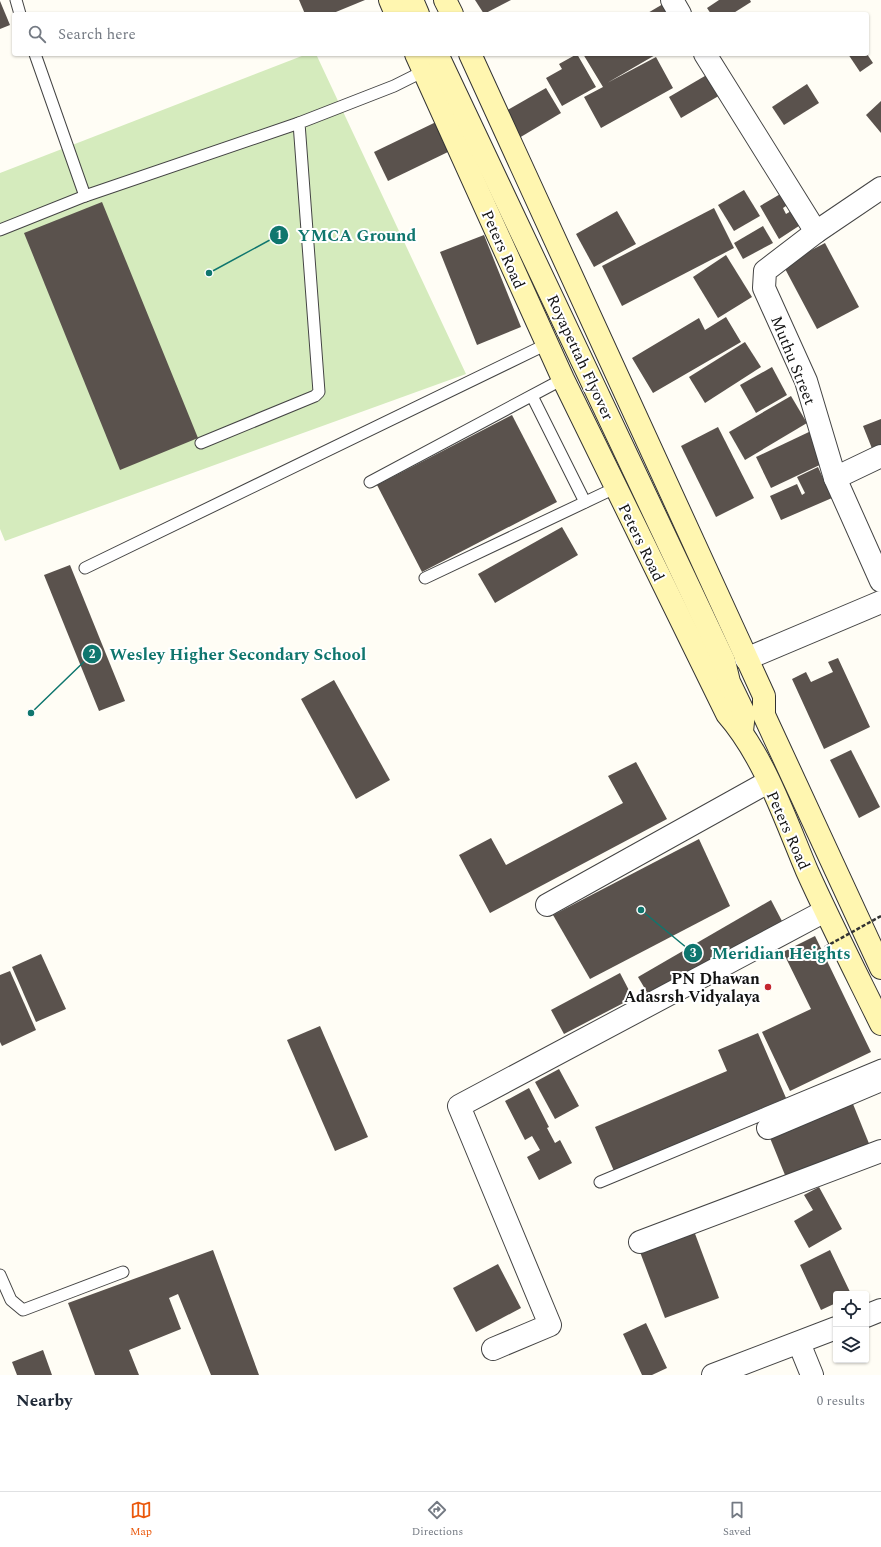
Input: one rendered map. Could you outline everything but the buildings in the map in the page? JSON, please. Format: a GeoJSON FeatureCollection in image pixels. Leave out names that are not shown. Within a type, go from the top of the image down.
{"type":"FeatureCollection","features":[{"type":"Feature","properties":{"kind":"main road"},"geometry":{"type":"LineString","coordinates":[[390,0],[395,12]]}},
{"type":"Feature","properties":{"kind":"main road"},"geometry":{"type":"LineString","coordinates":[[412,0],[417,12]]}},
{"type":"Feature","properties":{"kind":"main road"},"geometry":{"type":"LineString","coordinates":[[445,0],[451,12]]}},
{"type":"Feature","properties":{"kind":"main road","name":"Royapettah Flyover"},"geometry":{"type":"LineString","coordinates":[[438,56],[724,660],[729,682],[744,713],[742,731]]}},
{"type":"Feature","properties":{"kind":"main road","name":"Peters Road"},"geometry":{"type":"LineString","coordinates":[[471,56],[764,696],[764,715],[881,968]]}},
{"type":"Feature","properties":{"kind":"main road","name":"Peters Road"},"geometry":{"type":"LineString","coordinates":[[420,62],[563,379],[615,488],[727,714],[742,731],[768,782],[825,911],[881,1024]]}},
{"type":"Feature","properties":{"kind":"main road","name":"Royapettah Flyover"},"geometry":{"type":"LineString","coordinates":[[724,660],[738,675],[753,705],[764,715]]}},
{"type":"Feature","properties":{"kind":"street"},"geometry":{"type":"LineString","coordinates":[[672,0],[679,12]]}},
{"type":"Feature","properties":{"kind":"street"},"geometry":{"type":"LineString","coordinates":[[707,56],[816,232]]}},
{"type":"Feature","properties":{"kind":"street","name":"Muthu Street"},"geometry":{"type":"LineString","coordinates":[[881,188],[816,232],[765,271],[764,288],[806,381],[835,478],[881,581]]}},
{"type":"Feature","properties":{"kind":"street"},"geometry":{"type":"LineString","coordinates":[[835,478],[881,456]]}},
{"type":"Feature","properties":{"kind":"street"},"geometry":{"type":"LineString","coordinates":[[746,659],[881,602]]}},
{"type":"Feature","properties":{"kind":"street"},"geometry":{"type":"LineString","coordinates":[[546,905],[768,782]]}},
{"type":"Feature","properties":{"kind":"street"},"geometry":{"type":"LineString","coordinates":[[493,1350],[550,1325],[458,1106],[825,911]]}},
{"type":"Feature","properties":{"kind":"street"},"geometry":{"type":"LineString","coordinates":[[768,1128],[881,1080]]}},
{"type":"Feature","properties":{"kind":"street"},"geometry":{"type":"LineString","coordinates":[[640,1242],[881,1151]]}},
{"type":"Feature","properties":{"kind":"street"},"geometry":{"type":"LineString","coordinates":[[869,1315],[881,1310]]}},
{"type":"Feature","properties":{"kind":"street"},"geometry":{"type":"LineString","coordinates":[[713,1375],[833,1329]]}},
{"type":"Feature","properties":{"kind":"street"},"geometry":{"type":"LineString","coordinates":[[799,1343],[812,1375]]}},
{"type":"Feature","properties":{"kind":"lane"},"geometry":{"type":"LineString","coordinates":[[16,0],[19,12]]}},
{"type":"Feature","properties":{"kind":"lane"},"geometry":{"type":"LineString","coordinates":[[35,56],[85,196]]}},
{"type":"Feature","properties":{"kind":"lane"},"geometry":{"type":"LineString","coordinates":[[0,230],[85,196],[300,123],[394,86],[420,62]]}},
{"type":"Feature","properties":{"kind":"lane"},"geometry":{"type":"LineString","coordinates":[[202,443],[315,396],[319,392],[300,123]]}},
{"type":"Feature","properties":{"kind":"lane"},"geometry":{"type":"LineString","coordinates":[[85,568],[547,344]]}},
{"type":"Feature","properties":{"kind":"lane"},"geometry":{"type":"LineString","coordinates":[[370,482],[563,379]]}},
{"type":"Feature","properties":{"kind":"lane"},"geometry":{"type":"LineString","coordinates":[[532,396],[585,502]]}},
{"type":"Feature","properties":{"kind":"lane"},"geometry":{"type":"LineString","coordinates":[[425,578],[615,488]]}},
{"type":"Feature","properties":{"kind":"lane"},"geometry":{"type":"LineString","coordinates":[[600,1182],[881,1065]]}},
{"type":"Feature","properties":{"kind":"lane"},"geometry":{"type":"LineString","coordinates":[[0,1275],[12,1300],[23,1310],[123,1272]]}},
{"type":"Feature","properties":{"kind":"path"},"geometry":{"type":"LineString","coordinates":[[825,947],[881,916]]}},
{"type":"Feature","properties":{"kind":"green space"},"geometry":{"type":"Polygon","coordinates":[[[302,56],[317,56],[466,374],[5,541],[0,529],[0,173],[302,56]]]}},
{"type":"Feature","properties":{"kind":"place","name":"YMCA Ground"},"geometry":{"type":"Point","coordinates":[209,273]}},
{"type":"Feature","properties":{"kind":"place","name":"Wesley Higher Secondary School"},"geometry":{"type":"Point","coordinates":[31,713]}},
{"type":"Feature","properties":{"kind":"place","name":"Meridian Heights"},"geometry":{"type":"Point","coordinates":[641,910]}},
{"type":"Feature","properties":{"kind":"place","name":"PN Dhawan Adasrsh Vidyalaya"},"geometry":{"type":"Point","coordinates":[768,987]}}]}
